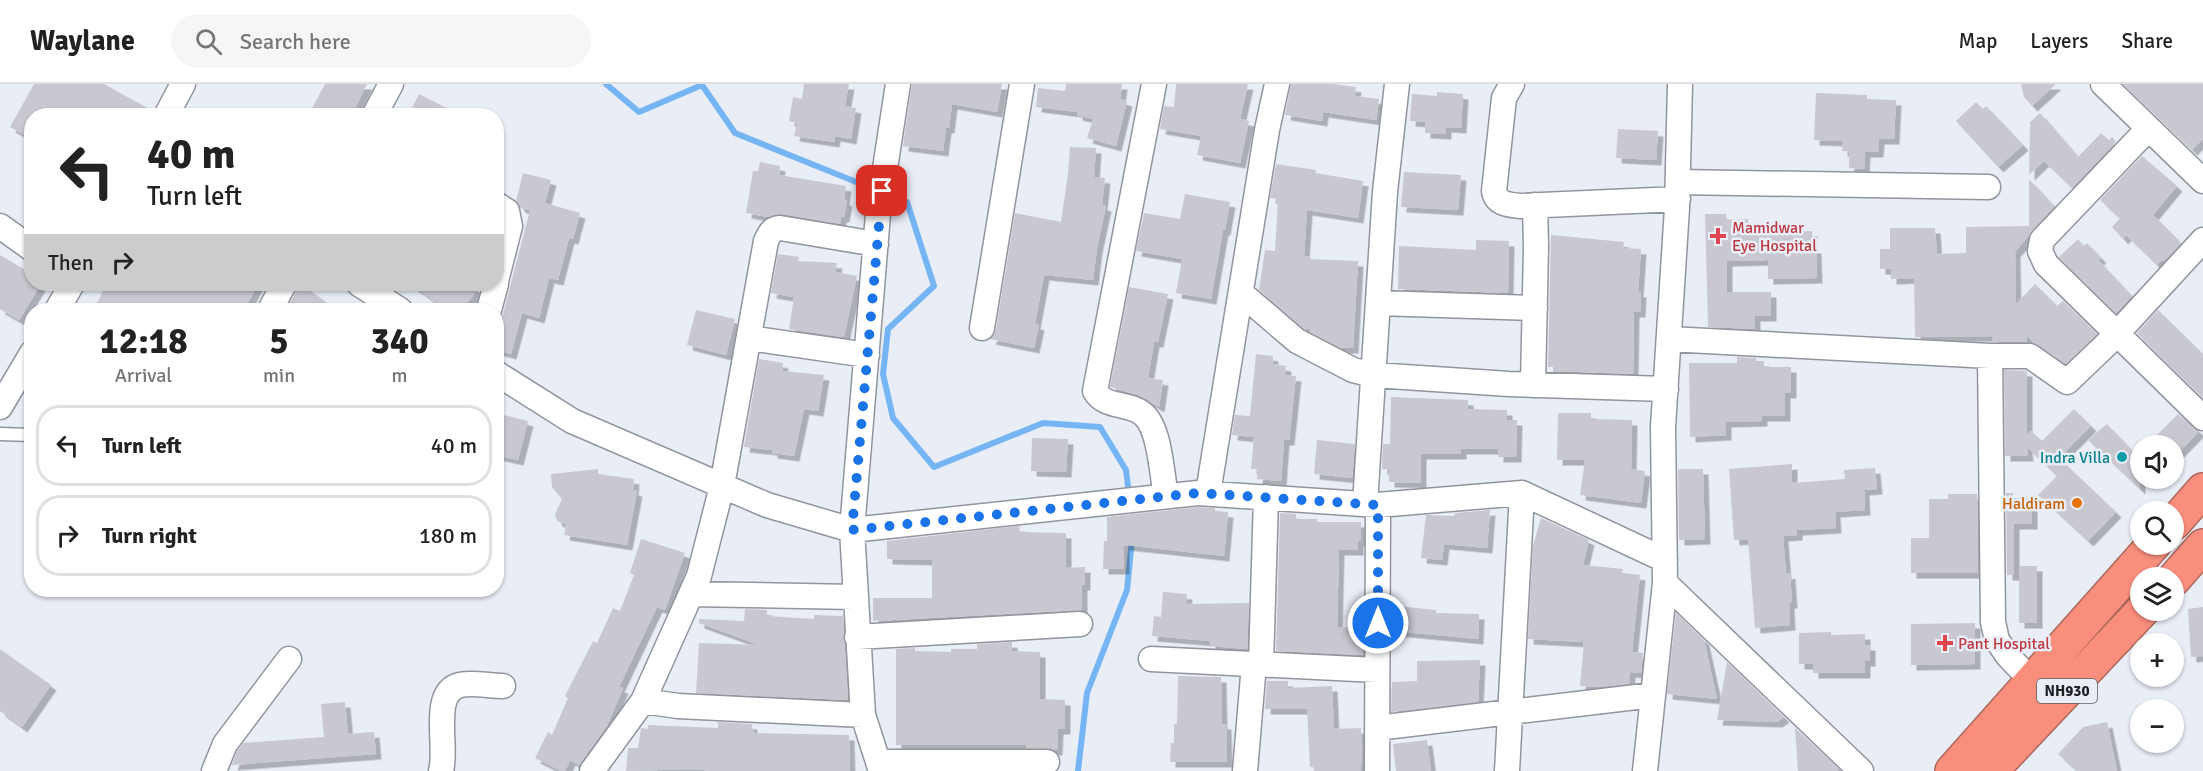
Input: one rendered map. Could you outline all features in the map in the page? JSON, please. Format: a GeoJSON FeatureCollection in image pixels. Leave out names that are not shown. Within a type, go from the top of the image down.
{"type":"FeatureCollection","features":[{"type":"Feature","properties":{"kind":"highway"},"geometry":{"type":"LineString","coordinates":[[2184,512],[2203,490]]}},
{"type":"Feature","properties":{"kind":"highway"},"geometry":{"type":"LineString","coordinates":[[2184,568],[2203,546]]}},
{"type":"Feature","properties":{"kind":"highway","name":"NH930"},"geometry":{"type":"LineString","coordinates":[[1952,771],[2144,555]]}},
{"type":"Feature","properties":{"kind":"highway","name":"NH930"},"geometry":{"type":"LineString","coordinates":[[1991,771],[2133,621]]}},
{"type":"Feature","properties":{"kind":"street"},"geometry":{"type":"LineString","coordinates":[[170,108],[183,84]]}},
{"type":"Feature","properties":{"kind":"street"},"geometry":{"type":"LineString","coordinates":[[378,108],[391,84]]}},
{"type":"Feature","properties":{"kind":"street"},"geometry":{"type":"LineString","coordinates":[[898,84],[878,214],[852,530],[863,716],[880,766],[1047,762]]}},
{"type":"Feature","properties":{"kind":"street"},"geometry":{"type":"LineString","coordinates":[[982,328],[1022,84]]}},
{"type":"Feature","properties":{"kind":"street"},"geometry":{"type":"LineString","coordinates":[[1154,84],[1095,392],[1101,399],[1139,412],[1151,423],[1155,435],[1158,497]]}},
{"type":"Feature","properties":{"kind":"street"},"geometry":{"type":"LineString","coordinates":[[1208,494],[1267,130],[1277,84]]}},
{"type":"Feature","properties":{"kind":"street"},"geometry":{"type":"LineString","coordinates":[[1377,771],[1377,670],[1372,505],[1374,375],[1385,192],[1397,84]]}},
{"type":"Feature","properties":{"kind":"street"},"geometry":{"type":"LineString","coordinates":[[1512,84],[1504,98],[1494,191],[1495,197],[1508,205],[1535,205],[1678,191],[1988,187]]}},
{"type":"Feature","properties":{"kind":"street"},"geometry":{"type":"LineString","coordinates":[[1645,771],[1665,572],[1663,427],[1678,191],[1680,84]]}},
{"type":"Feature","properties":{"kind":"street"},"geometry":{"type":"LineString","coordinates":[[2103,84],[2203,181]]}},
{"type":"Feature","properties":{"kind":"street"},"geometry":{"type":"LineString","coordinates":[[2148,129],[2042,240],[2040,251],[2046,264],[2203,418]]}},
{"type":"Feature","properties":{"kind":"street"},"geometry":{"type":"LineString","coordinates":[[1533,385],[1535,205]]}},
{"type":"Feature","properties":{"kind":"street"},"geometry":{"type":"LineString","coordinates":[[504,210],[507,212],[510,226],[504,250]]}},
{"type":"Feature","properties":{"kind":"street"},"geometry":{"type":"LineString","coordinates":[[0,226],[24,243]]}},
{"type":"Feature","properties":{"kind":"street"},"geometry":{"type":"LineString","coordinates":[[592,771],[643,701],[699,576],[722,486],[766,240],[770,232],[774,229],[876,244]]}},
{"type":"Feature","properties":{"kind":"street"},"geometry":{"type":"LineString","coordinates":[[1669,339],[1990,356],[2030,356],[2067,382],[2116,334],[2203,240]]}},
{"type":"Feature","properties":{"kind":"street"},"geometry":{"type":"LineString","coordinates":[[370,291],[389,303]]}},
{"type":"Feature","properties":{"kind":"street"},"geometry":{"type":"LineString","coordinates":[[1241,293],[1297,341],[1353,370],[1374,375],[1533,385],[1666,389]]}},
{"type":"Feature","properties":{"kind":"street"},"geometry":{"type":"LineString","coordinates":[[1378,303],[1535,308]]}},
{"type":"Feature","properties":{"kind":"street"},"geometry":{"type":"LineString","coordinates":[[749,338],[867,355]]}},
{"type":"Feature","properties":{"kind":"street"},"geometry":{"type":"LineString","coordinates":[[1990,356],[1993,622],[1997,640],[2008,656],[2032,681]]}},
{"type":"Feature","properties":{"kind":"street"},"geometry":{"type":"LineString","coordinates":[[0,407],[24,366]]}},
{"type":"Feature","properties":{"kind":"street"},"geometry":{"type":"LineString","coordinates":[[504,378],[572,421],[766,505],[852,530],[1158,497],[1208,494],[1372,505],[1522,494],[1665,572],[1861,771]]}},
{"type":"Feature","properties":{"kind":"street"},"geometry":{"type":"LineString","coordinates":[[1507,771],[1522,494]]}},
{"type":"Feature","properties":{"kind":"street"},"geometry":{"type":"LineString","coordinates":[[1245,771],[1257,665],[1266,497]]}},
{"type":"Feature","properties":{"kind":"street"},"geometry":{"type":"LineString","coordinates":[[691,594],[855,597]]}},
{"type":"Feature","properties":{"kind":"street"},"geometry":{"type":"LineString","coordinates":[[857,637],[1080,624]]}},
{"type":"Feature","properties":{"kind":"street"},"geometry":{"type":"LineString","coordinates":[[214,771],[225,744],[289,659]]}},
{"type":"Feature","properties":{"kind":"street"},"geometry":{"type":"LineString","coordinates":[[1151,659],[1377,670]]}},
{"type":"Feature","properties":{"kind":"street"},"geometry":{"type":"LineString","coordinates":[[441,771],[444,750],[442,704],[450,690],[460,685],[503,686]]}},
{"type":"Feature","properties":{"kind":"street"},"geometry":{"type":"LineString","coordinates":[[1377,728],[1653,695]]}},
{"type":"Feature","properties":{"kind":"street"},"geometry":{"type":"LineString","coordinates":[[643,701],[678,706],[863,716]]}},
{"type":"Feature","properties":{"kind":"lane"},"geometry":{"type":"LineString","coordinates":[[0,434],[24,435]]}},
{"type":"Feature","properties":{"kind":"building"},"geometry":{"type":"Polygon","coordinates":[[[34,84],[104,84],[148,108],[24,108],[24,135],[10,127],[34,84]]]}},
{"type":"Feature","properties":{"kind":"building"},"geometry":{"type":"Polygon","coordinates":[[[325,84],[367,84],[355,108],[312,108],[325,84]]]}},
{"type":"Feature","properties":{"kind":"building"},"geometry":{"type":"Polygon","coordinates":[[[804,84],[849,84],[845,106],[856,108],[851,139],[835,136],[834,142],[794,136],[797,123],[789,121],[793,97],[802,99],[804,84]]]}},
{"type":"Feature","properties":{"kind":"building"},"geometry":{"type":"Polygon","coordinates":[[[912,84],[1002,84],[997,112],[952,104],[943,151],[903,146],[912,84]]]}},
{"type":"Feature","properties":{"kind":"building"},"geometry":{"type":"Polygon","coordinates":[[[1066,84],[1122,84],[1120,99],[1127,101],[1116,146],[1087,138],[1093,119],[1077,115],[1077,112],[1036,107],[1038,88],[1065,91],[1066,84]]]}},
{"type":"Feature","properties":{"kind":"building"},"geometry":{"type":"Polygon","coordinates":[[[1176,84],[1248,84],[1240,119],[1249,121],[1240,163],[1197,155],[1201,136],[1160,129],[1164,106],[1174,107],[1176,84]]]}},
{"type":"Feature","properties":{"kind":"building"},"geometry":{"type":"Polygon","coordinates":[[[1291,84],[1333,84],[1356,87],[1355,96],[1379,99],[1376,120],[1323,112],[1322,121],[1285,115],[1291,84]]]}},
{"type":"Feature","properties":{"kind":"building"},"geometry":{"type":"Polygon","coordinates":[[[2021,84],[2056,84],[2032,106],[2024,97],[2021,84]]]}},
{"type":"Feature","properties":{"kind":"building"},"geometry":{"type":"Polygon","coordinates":[[[2123,84],[2203,84],[2203,139],[2192,150],[2123,84]]]}},
{"type":"Feature","properties":{"kind":"building"},"geometry":{"type":"Polygon","coordinates":[[[1437,92],[1463,94],[1461,128],[1446,127],[1446,134],[1425,133],[1425,122],[1410,121],[1412,94],[1437,96],[1437,92]]]}},
{"type":"Feature","properties":{"kind":"building"},"geometry":{"type":"Polygon","coordinates":[[[1816,93],[1867,95],[1867,99],[1896,100],[1894,139],[1879,139],[1878,152],[1865,152],[1864,169],[1849,168],[1849,151],[1842,151],[1843,141],[1814,140],[1816,93]]]}},
{"type":"Feature","properties":{"kind":"building"},"geometry":{"type":"Polygon","coordinates":[[[419,94],[446,108],[412,108],[419,94]]]}},
{"type":"Feature","properties":{"kind":"building"},"geometry":{"type":"Polygon","coordinates":[[[1976,102],[1983,109],[1986,106],[2023,145],[1998,167],[1956,121],[1976,102]]]}},
{"type":"Feature","properties":{"kind":"building"},"geometry":{"type":"Polygon","coordinates":[[[2040,113],[2078,157],[2101,133],[2109,140],[2112,137],[2116,142],[2072,188],[2044,161],[2029,175],[2030,122],[2040,113]]]}},
{"type":"Feature","properties":{"kind":"building"},"geometry":{"type":"Polygon","coordinates":[[[1618,129],[1658,131],[1656,160],[1616,158],[1618,129]]]}},
{"type":"Feature","properties":{"kind":"building"},"geometry":{"type":"Polygon","coordinates":[[[1070,147],[1096,148],[1094,177],[1105,178],[1102,205],[1106,206],[1093,280],[1044,275],[1035,324],[1039,325],[1034,348],[990,339],[996,330],[1015,213],[1061,222],[1070,147]]]}},
{"type":"Feature","properties":{"kind":"building"},"geometry":{"type":"Polygon","coordinates":[[[2142,156],[2177,186],[2153,215],[2181,243],[2157,265],[2126,235],[2123,239],[2112,227],[2120,218],[2100,200],[2142,156]]]}},
{"type":"Feature","properties":{"kind":"building"},"geometry":{"type":"Polygon","coordinates":[[[760,162],[780,166],[779,175],[846,186],[844,200],[847,201],[840,224],[782,214],[768,217],[746,213],[753,171],[758,171],[760,162]]]}},
{"type":"Feature","properties":{"kind":"building"},"geometry":{"type":"Polygon","coordinates":[[[1276,164],[1363,181],[1358,218],[1307,210],[1304,256],[1311,257],[1310,259],[1358,261],[1353,348],[1341,348],[1310,332],[1310,329],[1305,329],[1259,290],[1265,250],[1275,251],[1278,199],[1270,198],[1276,164]]]}},
{"type":"Feature","properties":{"kind":"building"},"geometry":{"type":"Polygon","coordinates":[[[1404,172],[1461,175],[1458,210],[1401,207],[1404,172]]]}},
{"type":"Feature","properties":{"kind":"building"},"geometry":{"type":"Polygon","coordinates":[[[523,173],[551,180],[545,203],[580,213],[573,239],[569,238],[558,280],[549,278],[539,318],[522,313],[511,354],[504,352],[504,310],[530,210],[521,208],[516,201],[523,173]]]}},
{"type":"Feature","properties":{"kind":"building"},"geometry":{"type":"Polygon","coordinates":[[[2029,179],[2054,206],[2015,252],[2016,304],[2035,284],[2057,306],[2063,301],[2097,334],[2066,364],[2027,336],[2027,342],[1992,342],[1992,336],[1915,337],[1914,278],[1891,279],[1891,269],[1880,269],[1880,249],[1890,249],[1890,228],[1935,228],[1937,254],[1966,253],[1966,227],[2029,226],[2029,179]]]}},
{"type":"Feature","properties":{"kind":"building"},"geometry":{"type":"Polygon","coordinates":[[[1185,194],[1230,202],[1211,299],[1176,293],[1182,259],[1136,251],[1144,213],[1180,219],[1185,194]]]}},
{"type":"Feature","properties":{"kind":"building"},"geometry":{"type":"Polygon","coordinates":[[[1705,214],[1726,214],[1727,220],[1748,219],[1748,227],[1781,228],[1781,232],[1812,231],[1812,248],[1816,248],[1817,278],[1768,279],[1768,260],[1727,261],[1727,292],[1771,292],[1771,316],[1755,316],[1755,329],[1708,327],[1705,214]]]}},
{"type":"Feature","properties":{"kind":"building"},"geometry":{"type":"Polygon","coordinates":[[[1551,235],[1624,242],[1623,248],[1641,249],[1638,292],[1641,292],[1640,312],[1634,312],[1633,374],[1554,371],[1554,367],[1548,367],[1551,235]]]}},
{"type":"Feature","properties":{"kind":"building"},"geometry":{"type":"Polygon","coordinates":[[[2078,239],[2084,246],[2087,243],[2101,258],[2098,260],[2132,296],[2116,313],[2059,257],[2078,239]]]}},
{"type":"Feature","properties":{"kind":"building"},"geometry":{"type":"Polygon","coordinates":[[[1476,240],[1509,241],[1508,293],[1398,289],[1399,246],[1476,250],[1476,240]]]}},
{"type":"Feature","properties":{"kind":"building"},"geometry":{"type":"Polygon","coordinates":[[[778,254],[799,257],[798,261],[837,263],[835,272],[857,276],[844,337],[789,329],[794,297],[771,293],[778,254]]]}},
{"type":"Feature","properties":{"kind":"building"},"geometry":{"type":"Polygon","coordinates":[[[0,255],[24,269],[24,291],[37,291],[29,303],[24,303],[24,312],[19,320],[0,309],[0,255]]]}},
{"type":"Feature","properties":{"kind":"building"},"geometry":{"type":"Polygon","coordinates":[[[1129,287],[1168,294],[1158,342],[1154,342],[1148,378],[1163,380],[1159,407],[1138,395],[1110,387],[1129,287]]]}},
{"type":"Feature","properties":{"kind":"building"},"geometry":{"type":"Polygon","coordinates":[[[103,291],[254,291],[248,303],[97,303],[103,291]]]}},
{"type":"Feature","properties":{"kind":"building"},"geometry":{"type":"Polygon","coordinates":[[[296,291],[310,291],[324,300],[322,303],[290,303],[296,291]]]}},
{"type":"Feature","properties":{"kind":"building"},"geometry":{"type":"Polygon","coordinates":[[[420,291],[476,291],[467,303],[437,303],[420,291]]]}},
{"type":"Feature","properties":{"kind":"building"},"geometry":{"type":"Polygon","coordinates":[[[696,310],[735,319],[726,355],[687,345],[696,310]]]}},
{"type":"Feature","properties":{"kind":"building"},"geometry":{"type":"Polygon","coordinates":[[[2158,310],[2203,354],[2203,398],[2137,333],[2158,310]]]}},
{"type":"Feature","properties":{"kind":"building"},"geometry":{"type":"Polygon","coordinates":[[[1256,354],[1273,356],[1273,364],[1286,366],[1285,375],[1296,376],[1289,440],[1284,440],[1281,481],[1257,479],[1258,469],[1251,469],[1254,437],[1232,435],[1235,415],[1250,416],[1256,354]]]}},
{"type":"Feature","properties":{"kind":"building"},"geometry":{"type":"Polygon","coordinates":[[[1737,357],[1756,358],[1756,361],[1764,361],[1764,367],[1791,367],[1791,393],[1785,393],[1785,416],[1762,416],[1762,421],[1726,422],[1726,435],[1690,437],[1689,363],[1737,363],[1737,357]]]}},
{"type":"Feature","properties":{"kind":"building"},"geometry":{"type":"Polygon","coordinates":[[[759,359],[783,363],[782,371],[824,375],[818,411],[804,409],[794,456],[772,453],[772,450],[744,447],[759,359]]]}},
{"type":"Feature","properties":{"kind":"building"},"geometry":{"type":"Polygon","coordinates":[[[2004,370],[2027,371],[2027,435],[2031,431],[2042,441],[2074,409],[2091,426],[2059,458],[2116,512],[2088,541],[2038,495],[2057,476],[2027,447],[2028,456],[2005,456],[2004,370]]]}},
{"type":"Feature","properties":{"kind":"building"},"geometry":{"type":"Polygon","coordinates":[[[1391,397],[1468,400],[1468,409],[1507,410],[1507,420],[1517,420],[1516,457],[1498,457],[1498,449],[1461,449],[1461,454],[1421,454],[1421,483],[1389,482],[1389,469],[1382,469],[1383,444],[1390,444],[1391,397]]]}},
{"type":"Feature","properties":{"kind":"building"},"geometry":{"type":"Polygon","coordinates":[[[1558,413],[1591,413],[1591,419],[1632,420],[1631,469],[1645,471],[1641,503],[1580,495],[1585,460],[1557,460],[1558,413]]]}},
{"type":"Feature","properties":{"kind":"building"},"geometry":{"type":"Polygon","coordinates":[[[2178,414],[2199,431],[2184,447],[2184,435],[2157,435],[2178,414]]]}},
{"type":"Feature","properties":{"kind":"building"},"geometry":{"type":"Polygon","coordinates":[[[504,415],[528,421],[518,460],[504,457],[504,415]]]}},
{"type":"Feature","properties":{"kind":"building","name":"Indra Villa"},"geometry":{"type":"Polygon","coordinates":[[[2107,424],[2130,448],[2130,480],[2088,440],[2107,424]]]}},
{"type":"Feature","properties":{"kind":"building"},"geometry":{"type":"Polygon","coordinates":[[[1032,438],[1068,439],[1066,472],[1031,471],[1032,438]]]}},
{"type":"Feature","properties":{"kind":"building"},"geometry":{"type":"Polygon","coordinates":[[[1317,440],[1355,444],[1352,478],[1314,474],[1317,440]]]}},
{"type":"Feature","properties":{"kind":"building"},"geometry":{"type":"Polygon","coordinates":[[[1792,464],[1792,483],[1845,479],[1844,470],[1875,468],[1877,489],[1864,490],[1865,510],[1835,512],[1836,528],[1797,530],[1797,535],[1783,536],[1786,574],[1790,573],[1792,603],[1789,603],[1790,625],[1755,628],[1748,539],[1734,540],[1729,469],[1792,464]]]}},
{"type":"Feature","properties":{"kind":"building"},"geometry":{"type":"Polygon","coordinates":[[[598,469],[598,474],[634,479],[633,490],[637,491],[627,545],[564,535],[566,524],[557,521],[555,514],[562,499],[552,487],[551,474],[598,469]]]}},
{"type":"Feature","properties":{"kind":"building"},"geometry":{"type":"Polygon","coordinates":[[[1678,469],[1703,469],[1705,539],[1679,540],[1678,469]]]}},
{"type":"Feature","properties":{"kind":"building"},"geometry":{"type":"Polygon","coordinates":[[[2006,493],[2013,493],[2013,498],[2032,498],[2032,524],[2014,524],[2014,575],[2007,575],[2006,493]]]}},
{"type":"Feature","properties":{"kind":"building"},"geometry":{"type":"Polygon","coordinates":[[[1948,494],[1977,494],[1978,573],[1911,573],[1911,538],[1929,538],[1929,499],[1948,499],[1948,494]]]}},
{"type":"Feature","properties":{"kind":"building"},"geometry":{"type":"Polygon","coordinates":[[[1198,507],[1215,508],[1215,511],[1228,512],[1224,556],[1124,545],[1124,569],[1103,569],[1104,541],[1107,541],[1107,517],[1198,507]]]}},
{"type":"Feature","properties":{"kind":"building"},"geometry":{"type":"Polygon","coordinates":[[[1490,510],[1487,548],[1444,544],[1442,560],[1421,558],[1426,515],[1454,516],[1455,513],[1490,510]]]}},
{"type":"Feature","properties":{"kind":"building"},"geometry":{"type":"Polygon","coordinates":[[[1280,513],[1296,514],[1296,519],[1317,519],[1317,522],[1361,522],[1361,541],[1358,541],[1358,550],[1339,550],[1337,627],[1363,628],[1363,655],[1276,651],[1280,513]]]}},
{"type":"Feature","properties":{"kind":"building"},"geometry":{"type":"Polygon","coordinates":[[[1541,518],[1589,540],[1583,565],[1623,569],[1622,573],[1640,575],[1632,652],[1643,653],[1641,673],[1630,672],[1629,684],[1580,686],[1584,642],[1528,639],[1533,546],[1541,518]]]}},
{"type":"Feature","properties":{"kind":"building"},"geometry":{"type":"Polygon","coordinates":[[[1019,526],[1020,532],[1066,533],[1066,568],[1085,567],[1082,610],[873,621],[873,598],[932,598],[932,560],[887,559],[887,541],[1019,526]]]}},
{"type":"Feature","properties":{"kind":"building"},"geometry":{"type":"Polygon","coordinates":[[[641,539],[685,553],[665,610],[657,607],[619,687],[623,688],[607,726],[579,765],[570,760],[565,771],[561,771],[535,758],[548,732],[552,735],[568,698],[565,696],[593,641],[597,643],[613,608],[620,611],[634,575],[630,573],[641,539]]]}},
{"type":"Feature","properties":{"kind":"building"},"geometry":{"type":"Polygon","coordinates":[[[2019,566],[2037,566],[2037,623],[2019,623],[2019,566]]]}},
{"type":"Feature","properties":{"kind":"building"},"geometry":{"type":"Polygon","coordinates":[[[1163,592],[1187,594],[1186,604],[1249,603],[1247,649],[1210,646],[1210,641],[1152,636],[1154,616],[1161,617],[1163,592]]]}},
{"type":"Feature","properties":{"kind":"building"},"geometry":{"type":"Polygon","coordinates":[[[1397,606],[1436,610],[1436,613],[1479,614],[1478,639],[1394,631],[1397,606]]]}},
{"type":"Feature","properties":{"kind":"building"},"geometry":{"type":"Polygon","coordinates":[[[2203,607],[2203,656],[2191,657],[2188,609],[2203,607]]]}},
{"type":"Feature","properties":{"kind":"building"},"geometry":{"type":"Polygon","coordinates":[[[745,609],[767,610],[767,616],[814,619],[814,615],[843,616],[848,700],[696,693],[699,643],[759,645],[699,623],[699,619],[744,621],[745,609]]]}},
{"type":"Feature","properties":{"kind":"building"},"geometry":{"type":"Polygon","coordinates":[[[1676,613],[1704,640],[1717,699],[1667,694],[1676,613]]]}},
{"type":"Feature","properties":{"kind":"building"},"geometry":{"type":"Polygon","coordinates":[[[1975,623],[1975,664],[1911,665],[1911,624],[1975,623]]]}},
{"type":"Feature","properties":{"kind":"building"},"geometry":{"type":"Polygon","coordinates":[[[1831,632],[1831,635],[1865,634],[1865,645],[1870,645],[1870,661],[1865,661],[1865,673],[1813,673],[1813,664],[1799,664],[1799,633],[1831,632]]]}},
{"type":"Feature","properties":{"kind":"building"},"geometry":{"type":"Polygon","coordinates":[[[1012,642],[1012,651],[1040,652],[1040,699],[1065,700],[1065,729],[1058,729],[1057,750],[1026,748],[1026,745],[896,745],[896,649],[915,648],[915,651],[951,652],[951,649],[977,649],[977,644],[1012,642]]]}},
{"type":"Feature","properties":{"kind":"building"},"geometry":{"type":"Polygon","coordinates":[[[0,649],[51,685],[22,727],[0,711],[0,649]]]}},
{"type":"Feature","properties":{"kind":"building"},"geometry":{"type":"Polygon","coordinates":[[[1480,660],[1478,702],[1391,712],[1392,682],[1417,681],[1417,661],[1480,660]]]}},
{"type":"Feature","properties":{"kind":"building"},"geometry":{"type":"Polygon","coordinates":[[[1727,662],[1784,717],[1777,722],[1717,720],[1727,662]]]}},
{"type":"Feature","properties":{"kind":"building"},"geometry":{"type":"Polygon","coordinates":[[[1178,676],[1221,677],[1222,724],[1226,724],[1227,762],[1170,762],[1171,743],[1174,743],[1174,724],[1177,724],[1178,676]]]}},
{"type":"Feature","properties":{"kind":"building"},"geometry":{"type":"Polygon","coordinates":[[[1267,681],[1288,681],[1288,688],[1332,686],[1334,729],[1361,728],[1361,771],[1314,771],[1313,767],[1310,767],[1307,709],[1265,709],[1267,681]]]}},
{"type":"Feature","properties":{"kind":"building"},"geometry":{"type":"Polygon","coordinates":[[[345,702],[348,734],[374,732],[376,754],[232,765],[243,743],[324,737],[321,704],[345,702]]]}},
{"type":"Feature","properties":{"kind":"building"},"geometry":{"type":"Polygon","coordinates":[[[718,722],[752,724],[754,733],[849,735],[850,771],[690,769],[626,771],[628,748],[638,748],[641,728],[648,729],[648,725],[718,728],[718,722]]]}},
{"type":"Feature","properties":{"kind":"building"},"geometry":{"type":"Polygon","coordinates":[[[2107,722],[2117,771],[2077,771],[2058,754],[2083,727],[2107,722]]]}},
{"type":"Feature","properties":{"kind":"building"},"geometry":{"type":"Polygon","coordinates":[[[1795,728],[1835,765],[1838,771],[1798,771],[1795,728]]]}},
{"type":"Feature","properties":{"kind":"building"},"geometry":{"type":"Polygon","coordinates":[[[1427,740],[1431,771],[1396,771],[1393,744],[1427,740]]]}},
{"type":"Feature","properties":{"kind":"waterway"},"geometry":{"type":"LineString","coordinates":[[606,84],[639,112],[702,85],[735,133],[876,190]]}},
{"type":"Feature","properties":{"kind":"waterway"},"geometry":{"type":"LineString","coordinates":[[886,194],[907,202],[934,286],[888,329],[883,374],[893,418],[934,467],[1043,423],[1100,427],[1126,470],[1129,494]]}},
{"type":"Feature","properties":{"kind":"waterway"},"geometry":{"type":"LineString","coordinates":[[1078,771],[1087,693],[1127,590],[1132,540]]}},
{"type":"Feature","properties":{"kind":"place","name":"Mamidwar Eye Hospital"},"geometry":{"type":"Point","coordinates":[1718,236]}},
{"type":"Feature","properties":{"kind":"place","name":"Indra Villa"},"geometry":{"type":"Point","coordinates":[2122,457]}},
{"type":"Feature","properties":{"kind":"place","name":"Haldiram"},"geometry":{"type":"Point","coordinates":[2077,503]}},
{"type":"Feature","properties":{"kind":"place","name":"Pant Hospital"},"geometry":{"type":"Point","coordinates":[1945,643]}},
{"type":"Feature","properties":{"kind":"route"},"geometry":{"type":"LineString","coordinates":[[882,191],[878,214],[852,530],[1198,493],[1378,505],[1378,623]]}}]}
